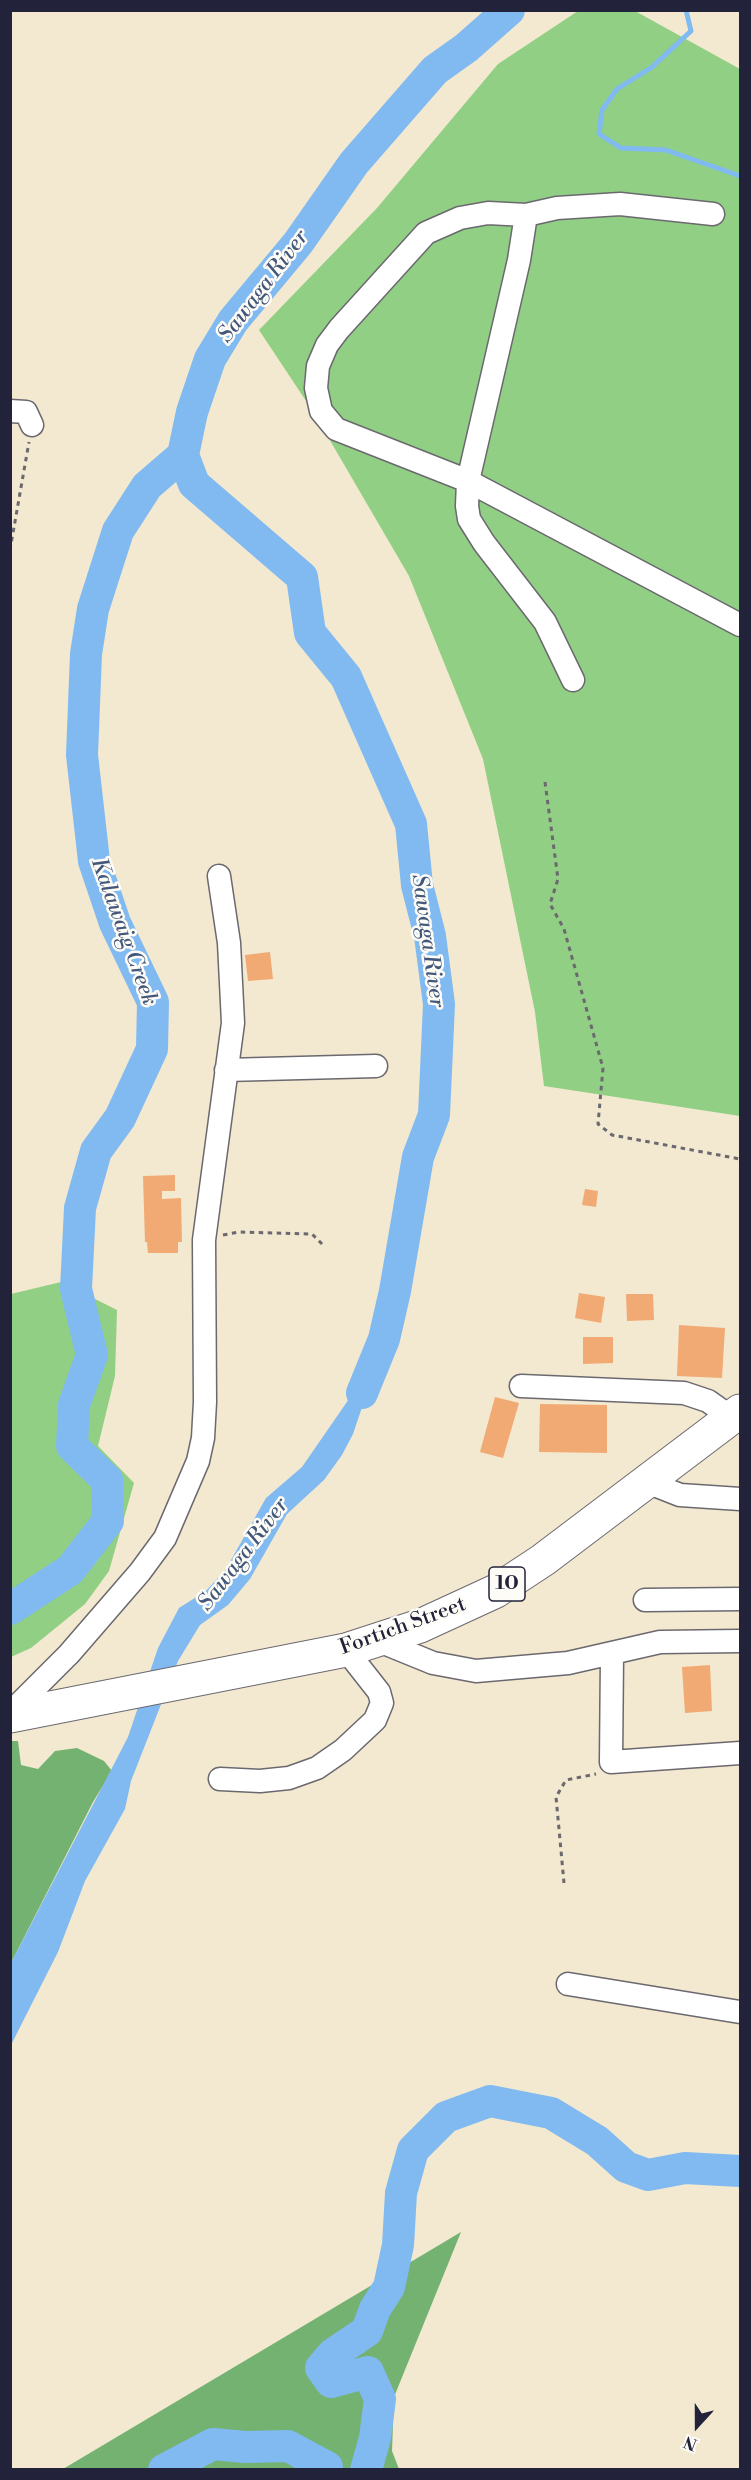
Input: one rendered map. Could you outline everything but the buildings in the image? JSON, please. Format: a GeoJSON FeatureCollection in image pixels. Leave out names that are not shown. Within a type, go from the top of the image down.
{"type":"FeatureCollection","features":[{"type":"Feature","properties":{"kind":"highway","name":"Fortich Street"},"geometry":{"type":"LineString","coordinates":[[10,1714],[346,1650],[420,1626],[496,1591],[543,1560],[736,1414]]}},
{"type":"Feature","properties":{"kind":"street"},"geometry":{"type":"LineString","coordinates":[[713,214],[620,204],[557,208],[526,215],[488,213],[469,216],[426,233],[327,345],[318,366],[316,388],[321,411],[336,429],[468,481],[741,625]]}},
{"type":"Feature","properties":{"kind":"street"},"geometry":{"type":"LineString","coordinates":[[526,215],[519,260],[468,481],[469,519],[484,543],[545,622],[573,680]]}},
{"type":"Feature","properties":{"kind":"street"},"geometry":{"type":"LineString","coordinates":[[10,411],[26,412],[32,425]]}},
{"type":"Feature","properties":{"kind":"street"},"geometry":{"type":"LineString","coordinates":[[10,1714],[69,1654],[140,1572],[165,1538],[189,1484],[202,1438],[204,1240],[233,1023],[229,943],[219,876]]}},
{"type":"Feature","properties":{"kind":"street"},"geometry":{"type":"LineString","coordinates":[[226,1070],[376,1066]]}},
{"type":"Feature","properties":{"kind":"street"},"geometry":{"type":"LineString","coordinates":[[521,1386],[684,1393],[736,1414]]}},
{"type":"Feature","properties":{"kind":"street"},"geometry":{"type":"LineString","coordinates":[[647,1482],[680,1495],[741,1499]]}},
{"type":"Feature","properties":{"kind":"street"},"geometry":{"type":"LineString","coordinates":[[645,1600],[741,1599]]}},
{"type":"Feature","properties":{"kind":"street"},"geometry":{"type":"LineString","coordinates":[[379,1641],[433,1663],[476,1671],[537,1667],[612,1655],[636,1646],[660,1642],[741,1641]]}},
{"type":"Feature","properties":{"kind":"street"},"geometry":{"type":"LineString","coordinates":[[220,1779],[260,1781],[289,1778],[317,1768],[343,1750],[375,1720],[382,1703],[379,1692],[346,1650]]}},
{"type":"Feature","properties":{"kind":"street"},"geometry":{"type":"LineString","coordinates":[[612,1655],[611,1762],[741,1753]]}},
{"type":"Feature","properties":{"kind":"street"},"geometry":{"type":"LineString","coordinates":[[568,1984],[741,2012]]}},
{"type":"Feature","properties":{"kind":"path"},"geometry":{"type":"LineString","coordinates":[[10,549],[32,425]]}},
{"type":"Feature","properties":{"kind":"path"},"geometry":{"type":"LineString","coordinates":[[545,782],[558,879],[550,904],[564,929],[603,1068],[598,1124],[612,1135],[741,1159]]}},
{"type":"Feature","properties":{"kind":"path"},"geometry":{"type":"LineString","coordinates":[[204,1240],[239,1232],[312,1233],[325,1247]]}},
{"type":"Feature","properties":{"kind":"path"},"geometry":{"type":"LineString","coordinates":[[564,1883],[556,1797],[566,1780],[599,1773],[611,1762]]}},
{"type":"Feature","properties":{"kind":"green space"},"geometry":{"type":"Polygon","coordinates":[[[578,11],[635,11],[740,69],[740,1116],[544,1086],[535,1012],[483,759],[409,576],[314,413],[259,330],[377,208],[498,64],[578,11]]]}},
{"type":"Feature","properties":{"kind":"green space"},"geometry":{"type":"Polygon","coordinates":[[[61,1282],[117,1310],[115,1376],[98,1446],[134,1483],[109,1571],[85,1604],[31,1648],[11,1657],[11,1294],[61,1282]]]}},
{"type":"Feature","properties":{"kind":"green space"},"geometry":{"type":"Polygon","coordinates":[[[11,1741],[18,1741],[21,1765],[38,1769],[55,1751],[77,1748],[104,1761],[112,1771],[93,1802],[11,1963],[11,1741]]]}},
{"type":"Feature","properties":{"kind":"green space"},"geometry":{"type":"Polygon","coordinates":[[[461,2232],[394,2397],[392,2451],[399,2469],[63,2469],[461,2232]]]}},
{"type":"Feature","properties":{"kind":"water"},"geometry":{"type":"Polygon","coordinates":[[[380,1354],[353,1434],[342,1455],[324,1480],[287,1514],[250,1579],[228,1605],[200,1625],[178,1661],[131,1781],[125,1809],[85,1881],[58,1952],[11,2045],[11,1963],[128,1737],[158,1648],[179,1608],[206,1591],[226,1569],[266,1498],[302,1467],[380,1354]]]}},
{"type":"Feature","properties":{"kind":"waterway","name":"Sawaga River"},"geometry":{"type":"LineString","coordinates":[[362,1393],[384,1339],[395,1291],[418,1157],[434,1115],[439,1004],[430,936],[417,885],[411,824],[346,677],[310,633],[302,577],[194,484],[183,455],[192,412],[210,359],[233,321],[298,243],[354,163],[435,70],[466,48],[509,10]]}},
{"type":"Feature","properties":{"kind":"waterway"},"geometry":{"type":"LineString","coordinates":[[686,10],[691,31],[652,67],[617,89],[602,110],[599,134],[621,148],[666,150],[740,176]]}},
{"type":"Feature","properties":{"kind":"waterway","name":"Kalawaig Creek"},"geometry":{"type":"LineString","coordinates":[[10,1609],[70,1570],[108,1521],[107,1480],[72,1446],[74,1405],[92,1355],[76,1289],[80,1208],[96,1151],[120,1118],[152,1049],[153,1002],[115,923],[94,861],[82,755],[86,654],[93,609],[118,531],[147,486],[183,455]]}},
{"type":"Feature","properties":{"kind":"waterway"},"geometry":{"type":"LineString","coordinates":[[366,2470],[375,2438],[380,2399],[368,2372],[331,2382],[321,2368],[333,2354],[367,2331],[375,2309],[389,2287],[398,2245],[401,2193],[413,2150],[446,2117],[490,2101],[551,2113],[597,2141],[626,2167],[648,2175],[685,2168],[740,2171]]}},
{"type":"Feature","properties":{"kind":"waterway"},"geometry":{"type":"LineString","coordinates":[[164,2470],[213,2444],[245,2447],[288,2446],[327,2467],[327,2470]]}}]}
